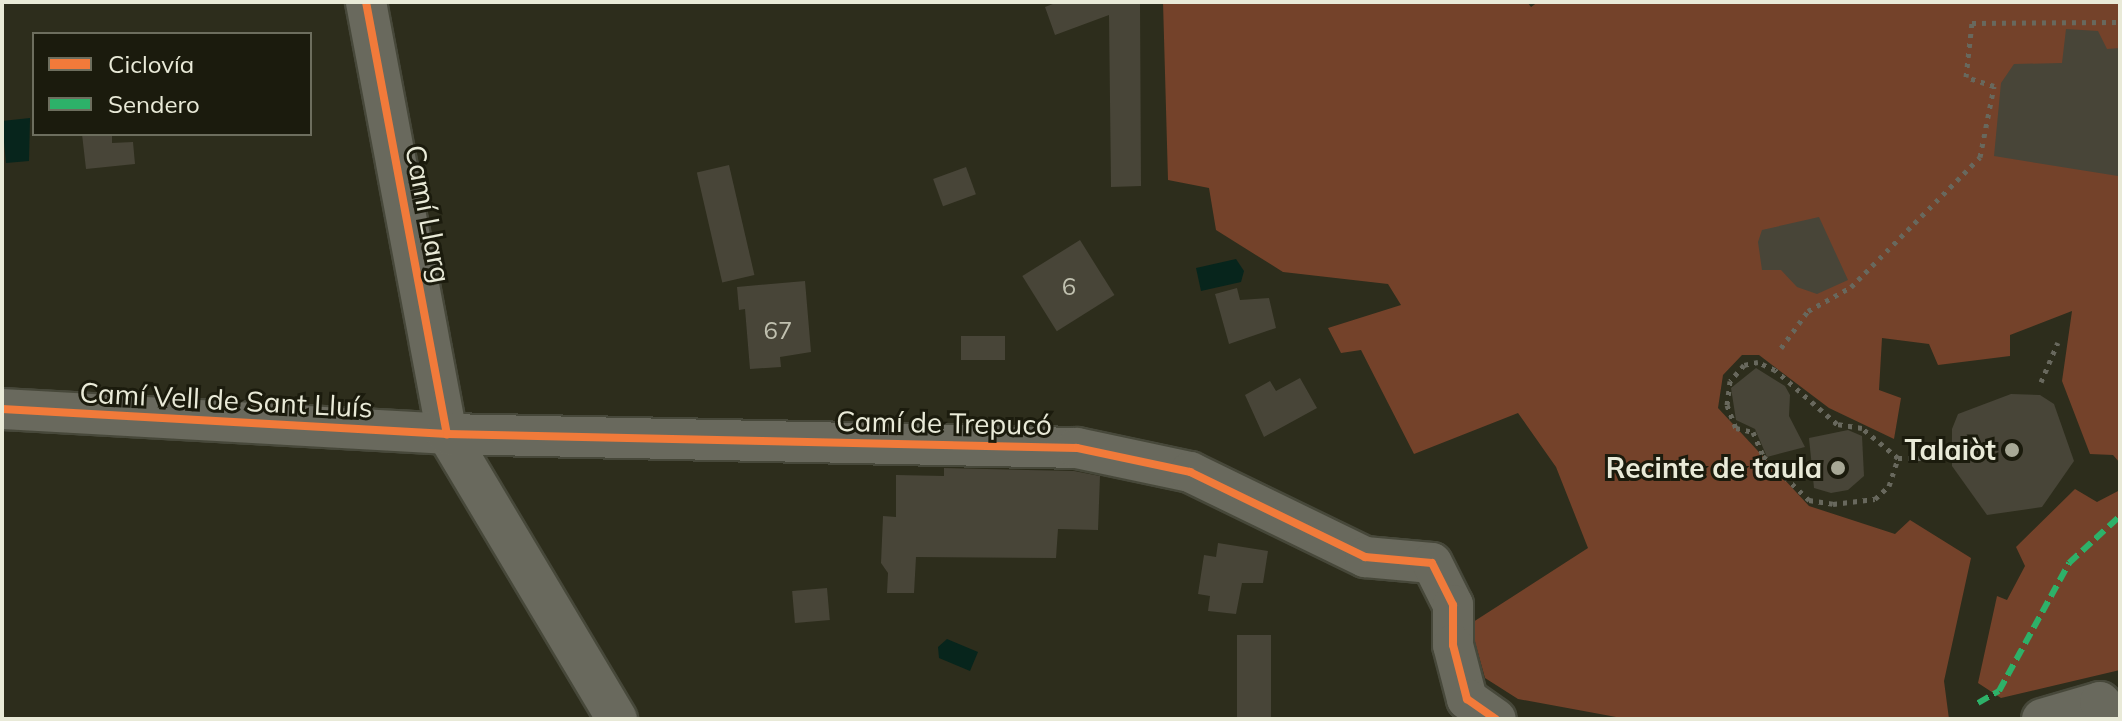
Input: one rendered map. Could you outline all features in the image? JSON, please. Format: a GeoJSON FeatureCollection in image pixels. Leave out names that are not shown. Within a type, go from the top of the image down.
{"type":"FeatureCollection","features":[{"type":"Feature","properties":{"kind":"street","name":"Camí Llarg"},"geometry":{"type":"LineString","coordinates":[[366,2],[447,434],[617,719]]}},
{"type":"Feature","properties":{"kind":"street","name":"Camí Vell de Sant Lluís"},"geometry":{"type":"LineString","coordinates":[[2,409],[447,434]]}},
{"type":"Feature","properties":{"kind":"street","name":"Camí de Trepucó"},"geometry":{"type":"LineString","coordinates":[[447,434],[1077,448],[1190,472],[1365,557],[1432,563],[1453,605],[1453,645],[1467,699],[1496,719]]}},
{"type":"Feature","properties":{"kind":"street"},"geometry":{"type":"LineString","coordinates":[[2042,719],[2100,702],[2116,719]]}},
{"type":"Feature","properties":{"kind":"path"},"geometry":{"type":"LineString","coordinates":[[1781,348],[1808,311],[1851,287],[1980,157],[1994,86],[1966,77],[1972,23],[2120,22]]}},
{"type":"Feature","properties":{"kind":"path"},"geometry":{"type":"LineString","coordinates":[[2041,382],[2058,342]]}},
{"type":"Feature","properties":{"kind":"path"},"geometry":{"type":"LineString","coordinates":[[1898,458],[1889,486],[1875,499],[1833,504],[1809,500],[1763,456],[1753,432],[1736,428],[1727,405],[1730,381],[1744,365],[1758,362],[1775,370],[1837,424],[1862,428],[1898,458],[1931,458]]}},
{"type":"Feature","properties":{"kind":"shaded area"},"geometry":{"type":"Polygon","coordinates":[[[1163,2],[1527,2],[1531,7],[1538,2],[2120,2],[2120,463],[2113,455],[2090,454],[2062,381],[2072,311],[2010,335],[2010,356],[1938,365],[1929,344],[1882,338],[1879,390],[1901,398],[1894,439],[1829,408],[1759,355],[1742,355],[1723,375],[1718,408],[1809,506],[1895,534],[1910,520],[1971,558],[1944,681],[1949,719],[1627,719],[1518,699],[1485,678],[1470,624],[1588,548],[1556,467],[1518,413],[1414,454],[1361,350],[1341,353],[1328,328],[1401,305],[1388,284],[1283,272],[1216,230],[1209,188],[1168,180],[1163,2]]]}},
{"type":"Feature","properties":{"kind":"shaded area"},"geometry":{"type":"Polygon","coordinates":[[[30,118],[29,161],[6,163],[2,121],[30,118]]]}},
{"type":"Feature","properties":{"kind":"shaded area"},"geometry":{"type":"Polygon","coordinates":[[[1236,259],[1244,271],[1241,282],[1201,291],[1196,268],[1236,259]]]}},
{"type":"Feature","properties":{"kind":"shaded area"},"geometry":{"type":"Polygon","coordinates":[[[2075,489],[2097,502],[2120,490],[2120,670],[2001,698],[1978,683],[1997,596],[2007,600],[2025,566],[2016,547],[2075,489]]]}},
{"type":"Feature","properties":{"kind":"shaded area"},"geometry":{"type":"Polygon","coordinates":[[[947,639],[978,652],[970,671],[939,658],[938,647],[947,639]]]}},
{"type":"Feature","properties":{"kind":"building"},"geometry":{"type":"Polygon","coordinates":[[[1058,2],[1140,2],[1141,186],[1111,187],[1109,15],[1055,35],[1045,7],[1058,2]]]}},
{"type":"Feature","properties":{"kind":"building"},"geometry":{"type":"Polygon","coordinates":[[[2066,29],[2098,31],[2107,49],[2120,48],[2118,176],[1994,156],[2001,83],[2014,64],[2062,63],[2066,29]]]}},
{"type":"Feature","properties":{"kind":"building"},"geometry":{"type":"Polygon","coordinates":[[[82,136],[112,136],[112,143],[133,142],[135,164],[86,169],[82,136]]]}},
{"type":"Feature","properties":{"kind":"building"},"geometry":{"type":"Polygon","coordinates":[[[729,165],[754,275],[722,283],[697,172],[729,165]]]}},
{"type":"Feature","properties":{"kind":"building"},"geometry":{"type":"Polygon","coordinates":[[[966,167],[976,194],[943,206],[933,179],[966,167]]]}},
{"type":"Feature","properties":{"kind":"building"},"geometry":{"type":"Polygon","coordinates":[[[1819,217],[1848,280],[1817,294],[1797,287],[1781,270],[1762,270],[1758,242],[1762,230],[1819,217]]]}},
{"type":"Feature","properties":{"kind":"building"},"geometry":{"type":"Polygon","coordinates":[[[1080,240],[1114,295],[1057,331],[1022,276],[1080,240]]]}},
{"type":"Feature","properties":{"kind":"building"},"geometry":{"type":"Polygon","coordinates":[[[805,281],[811,352],[780,357],[781,367],[750,369],[745,309],[739,310],[737,287],[805,281]]]}},
{"type":"Feature","properties":{"kind":"building"},"geometry":{"type":"Polygon","coordinates":[[[1237,288],[1240,300],[1269,298],[1276,328],[1229,344],[1215,294],[1237,288]]]}},
{"type":"Feature","properties":{"kind":"building"},"geometry":{"type":"Polygon","coordinates":[[[961,336],[1005,336],[1005,360],[961,360],[961,336]]]}},
{"type":"Feature","properties":{"kind":"building"},"geometry":{"type":"Polygon","coordinates":[[[1756,368],[1785,386],[1790,395],[1789,416],[1805,447],[1767,457],[1755,429],[1736,420],[1731,388],[1756,368]]]}},
{"type":"Feature","properties":{"kind":"building"},"geometry":{"type":"Polygon","coordinates":[[[1300,378],[1317,408],[1264,437],[1245,395],[1270,381],[1276,391],[1300,378]]]}},
{"type":"Feature","properties":{"kind":"building","name":"Talaiòt"},"geometry":{"type":"Polygon","coordinates":[[[2011,394],[2040,395],[2054,404],[2074,461],[2042,507],[1987,515],[1952,466],[1952,429],[1958,414],[2011,394]]]}},
{"type":"Feature","properties":{"kind":"building","name":"Recinte de taula"},"geometry":{"type":"Polygon","coordinates":[[[1848,430],[1862,436],[1864,476],[1848,490],[1831,493],[1814,488],[1809,438],[1848,430]]]}},
{"type":"Feature","properties":{"kind":"building"},"geometry":{"type":"Polygon","coordinates":[[[944,468],[1074,471],[1100,476],[1098,530],[1058,529],[1056,558],[916,557],[914,593],[887,593],[888,573],[881,563],[883,516],[896,517],[896,475],[944,476],[944,468]]]}},
{"type":"Feature","properties":{"kind":"building"},"geometry":{"type":"Polygon","coordinates":[[[1218,543],[1268,551],[1263,583],[1242,583],[1236,614],[1208,611],[1210,596],[1198,594],[1204,555],[1216,557],[1218,543]]]}},
{"type":"Feature","properties":{"kind":"building"},"geometry":{"type":"Polygon","coordinates":[[[827,588],[830,620],[795,623],[792,591],[827,588]]]}},
{"type":"Feature","properties":{"kind":"building"},"geometry":{"type":"Polygon","coordinates":[[[1237,635],[1271,635],[1271,719],[1237,719],[1237,635]]]}},
{"type":"Feature","properties":{"kind":"marked path"},"geometry":{"type":"LineString","coordinates":[[1978,703],[1999,691],[2069,563],[2120,516]]}},
{"type":"Feature","properties":{"kind":"cycle path"},"geometry":{"type":"LineString","coordinates":[[366,2],[447,434]]}},
{"type":"Feature","properties":{"kind":"cycle path"},"geometry":{"type":"LineString","coordinates":[[2,409],[447,434],[1077,448],[1190,472],[1365,557],[1432,563],[1453,605],[1453,645],[1467,699],[1496,719]]}},
{"type":"Feature","properties":{"kind":"place","name":"Talaiòt"},"geometry":{"type":"Point","coordinates":[2012,450]}},
{"type":"Feature","properties":{"kind":"place","name":"Recinte de taula"},"geometry":{"type":"Point","coordinates":[1838,468]}}]}
